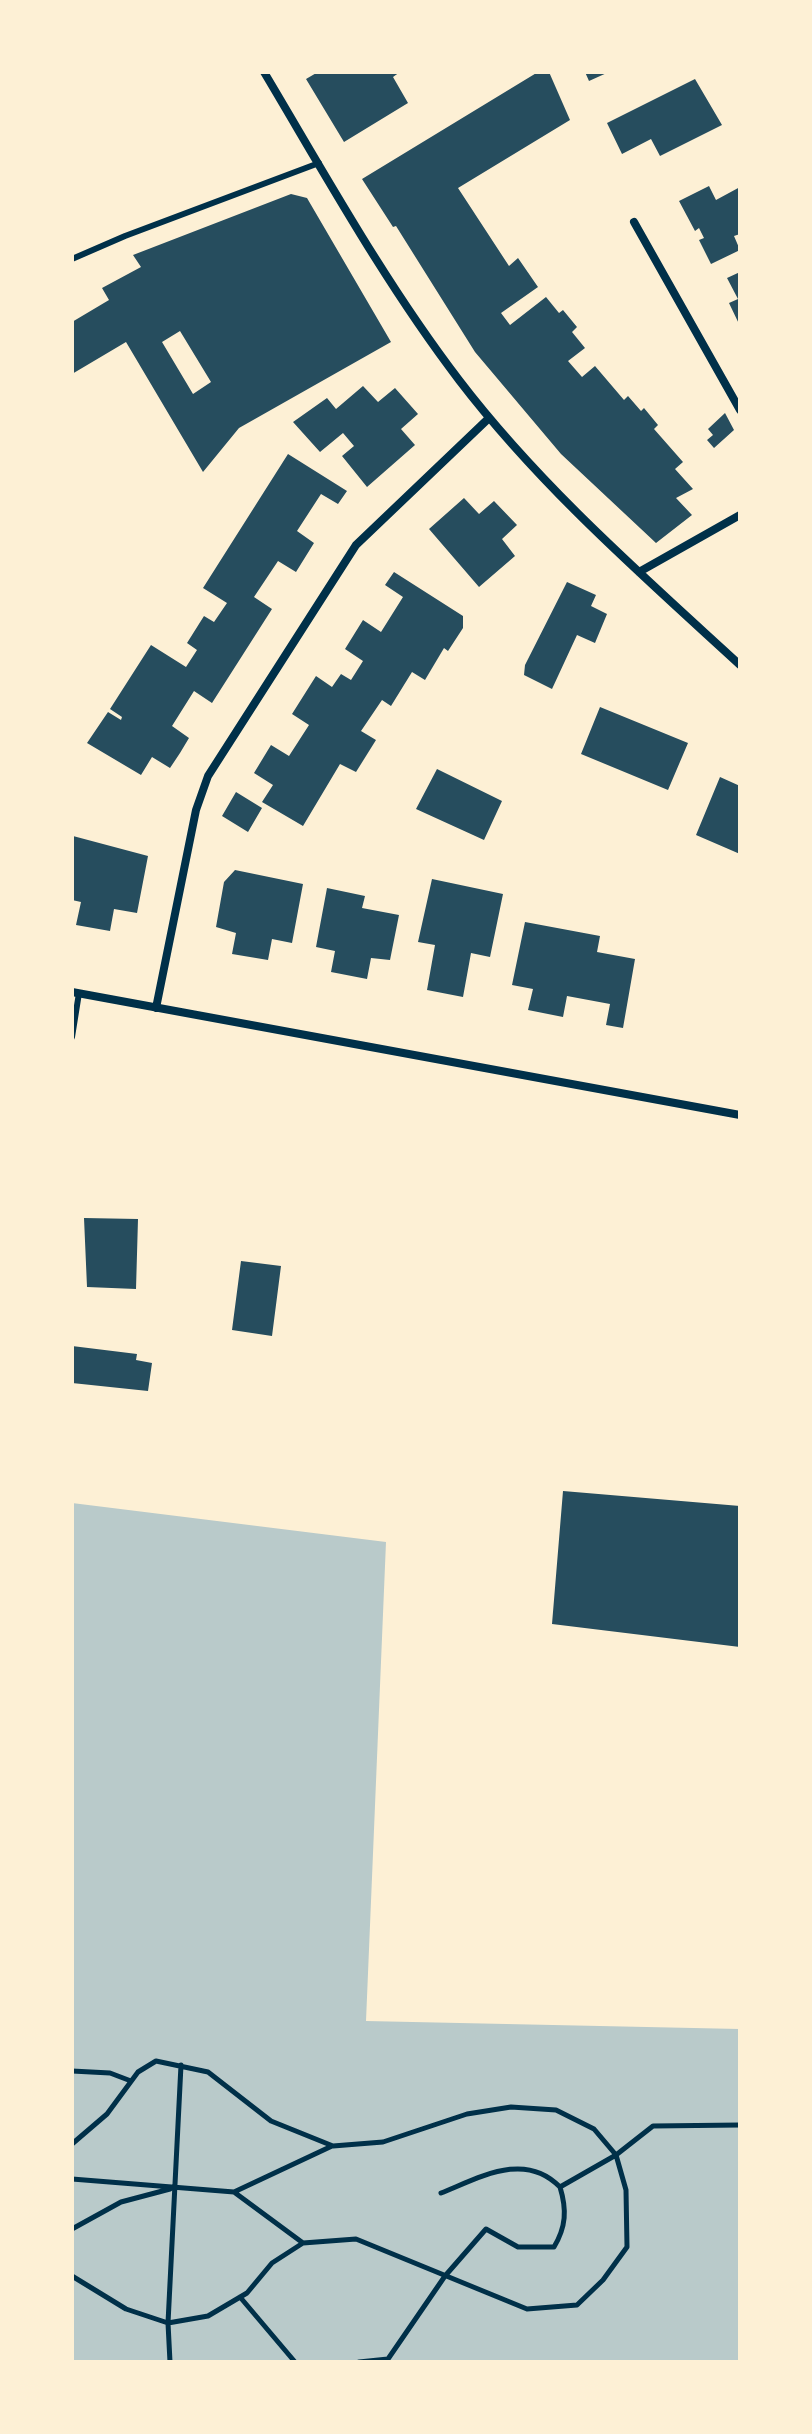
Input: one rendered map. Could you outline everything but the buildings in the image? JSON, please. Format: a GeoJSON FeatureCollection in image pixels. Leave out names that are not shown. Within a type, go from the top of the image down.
{"type":"FeatureCollection","features":[{"type":"Feature","properties":{"kind":"street"},"geometry":{"type":"LineString","coordinates":[[264,72],[409,309],[489,418],[585,521],[740,665]]}},
{"type":"Feature","properties":{"kind":"street"},"geometry":{"type":"LineString","coordinates":[[634,222],[740,410]]}},
{"type":"Feature","properties":{"kind":"street"},"geometry":{"type":"LineString","coordinates":[[156,1008],[196,810],[208,776],[356,545],[489,418]]}},
{"type":"Feature","properties":{"kind":"street"},"geometry":{"type":"LineString","coordinates":[[639,572],[740,515]]}},
{"type":"Feature","properties":{"kind":"street"},"geometry":{"type":"LineString","coordinates":[[76,992],[740,1115]]}},
{"type":"Feature","properties":{"kind":"lane"},"geometry":{"type":"LineString","coordinates":[[72,259],[319,163]]}},
{"type":"Feature","properties":{"kind":"lane"},"geometry":{"type":"LineString","coordinates":[[72,1037],[76,992]]}},
{"type":"Feature","properties":{"kind":"path"},"geometry":{"type":"LineString","coordinates":[[72,2144],[107,2114],[138,2072],[156,2061],[208,2072],[271,2121],[333,2146]]}},
{"type":"Feature","properties":{"kind":"path"},"geometry":{"type":"LineString","coordinates":[[170,2362],[168,2323],[181,2065]]}},
{"type":"Feature","properties":{"kind":"path"},"geometry":{"type":"LineString","coordinates":[[72,2071],[110,2073],[131,2081]]}},
{"type":"Feature","properties":{"kind":"path"},"geometry":{"type":"LineString","coordinates":[[72,2179],[234,2192],[333,2146],[383,2142],[436,2128],[467,2114],[511,2107],[556,2110],[594,2129],[616,2155],[626,2190],[627,2247],[603,2280],[577,2305],[527,2309],[356,2239],[303,2243],[272,2263],[240,2297],[208,2316],[168,2323],[126,2309],[72,2276]]}},
{"type":"Feature","properties":{"kind":"path"},"geometry":{"type":"LineString","coordinates":[[560,2187],[616,2155],[653,2126],[740,2125]]}},
{"type":"Feature","properties":{"kind":"path"},"geometry":{"type":"LineString","coordinates":[[359,2362],[388,2359],[445,2276],[486,2229],[518,2247],[554,2247],[564,2229],[560,2187],[548,2175],[525,2168],[505,2168],[441,2193]]}},
{"type":"Feature","properties":{"kind":"path"},"geometry":{"type":"LineString","coordinates":[[72,2229],[121,2202],[175,2187]]}},
{"type":"Feature","properties":{"kind":"path"},"geometry":{"type":"LineString","coordinates":[[234,2192],[303,2243]]}},
{"type":"Feature","properties":{"kind":"path"},"geometry":{"type":"LineString","coordinates":[[240,2297],[295,2362]]}},
{"type":"Feature","properties":{"kind":"shaded area"},"geometry":{"type":"Polygon","coordinates":[[[72,1503],[386,1542],[366,2021],[740,2029],[740,2362],[72,2362],[72,1503]]]}}]}
